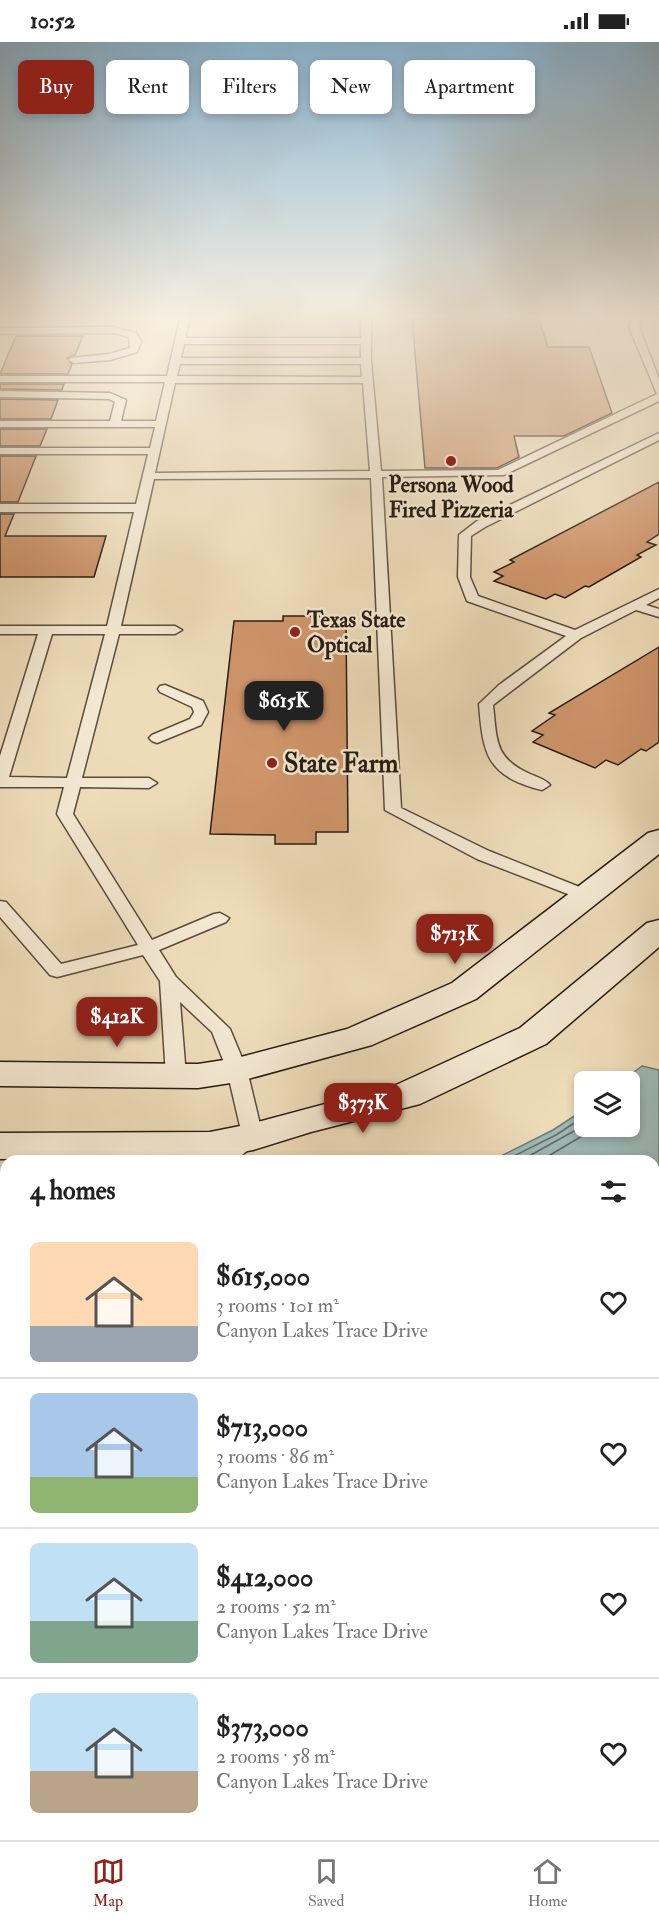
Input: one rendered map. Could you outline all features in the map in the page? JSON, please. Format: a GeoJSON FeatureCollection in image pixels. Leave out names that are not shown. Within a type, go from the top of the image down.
{"type":"FeatureCollection","features":[{"type":"Feature","properties":{"kind":"street"},"geometry":{"type":"LineString","coordinates":[[0,1074],[198,1076],[237,1070],[359,1037],[464,991],[659,839]]}},
{"type":"Feature","properties":{"kind":"street"},"geometry":{"type":"LineString","coordinates":[[0,1146],[210,1145],[253,1137],[303,1121],[407,1095],[533,1036],[659,930]]}},
{"type":"Feature","properties":{"kind":"lane"},"geometry":{"type":"LineString","coordinates":[[115,424],[120,403]]}},
{"type":"Feature","properties":{"kind":"lane"},"geometry":{"type":"LineString","coordinates":[[166,403],[113,630],[65,814],[169,981],[220,1029],[237,1070],[253,1137],[229,1155]]}},
{"type":"Feature","properties":{"kind":"lane"},"geometry":{"type":"LineString","coordinates":[[370,403],[380,518],[393,810],[483,855],[586,896]]}},
{"type":"Feature","properties":{"kind":"lane"},"geometry":{"type":"LineString","coordinates":[[149,476],[500,472],[646,403]]}},
{"type":"Feature","properties":{"kind":"lane"},"geometry":{"type":"LineString","coordinates":[[0,424],[161,424]]}},
{"type":"Feature","properties":{"kind":"lane"},"geometry":{"type":"LineString","coordinates":[[576,635],[472,598],[464,577],[465,535],[481,524],[659,436]]}},
{"type":"Feature","properties":{"kind":"lane"},"geometry":{"type":"LineString","coordinates":[[0,451],[154,451]]}},
{"type":"Feature","properties":{"kind":"lane"},"geometry":{"type":"LineString","coordinates":[[0,508],[141,508]]}},
{"type":"Feature","properties":{"kind":"lane"},"geometry":{"type":"LineString","coordinates":[[542,785],[504,769],[491,753],[486,704],[576,635],[659,593]]}},
{"type":"Feature","properties":{"kind":"lane"},"geometry":{"type":"LineString","coordinates":[[637,606],[659,613]]}},
{"type":"Feature","properties":{"kind":"lane"},"geometry":{"type":"LineString","coordinates":[[0,630],[175,630]]}},
{"type":"Feature","properties":{"kind":"lane"},"geometry":{"type":"LineString","coordinates":[[46,630],[1,776],[73,782],[149,783]]}},
{"type":"Feature","properties":{"kind":"lane"},"geometry":{"type":"LineString","coordinates":[[157,738],[196,722],[201,712],[198,704],[165,689]]}},
{"type":"Feature","properties":{"kind":"lane"},"geometry":{"type":"LineString","coordinates":[[0,906],[57,971],[148,948],[220,918]]}},
{"type":"Feature","properties":{"kind":"lane"},"geometry":{"type":"LineString","coordinates":[[169,981],[176,1076]]}},
{"type":"Feature","properties":{"kind":"water"},"geometry":{"type":"Polygon","coordinates":[[[642,1066],[659,1070],[659,1155],[503,1155],[553,1130],[574,1116],[574,1137],[640,1137],[640,1071],[635,1071],[642,1066]]]}},
{"type":"Feature","properties":{"kind":"building"},"geometry":{"type":"Polygon","coordinates":[[[0,403],[57,403],[51,419],[0,419],[0,403]]]}},
{"type":"Feature","properties":{"kind":"building"},"geometry":{"type":"Polygon","coordinates":[[[419,403],[608,403],[612,413],[564,436],[514,436],[519,457],[497,468],[425,468],[419,403]]]}},
{"type":"Feature","properties":{"kind":"building"},"geometry":{"type":"Polygon","coordinates":[[[0,429],[47,429],[40,446],[0,446],[0,429]]]}},
{"type":"Feature","properties":{"kind":"building"},"geometry":{"type":"Polygon","coordinates":[[[0,456],[36,456],[18,502],[0,502],[0,456]]]}},
{"type":"Feature","properties":{"kind":"building"},"geometry":{"type":"Polygon","coordinates":[[[659,482],[659,534],[647,542],[656,545],[637,555],[641,557],[565,598],[555,594],[546,599],[494,581],[503,576],[494,572],[514,562],[510,560],[659,482]]]}},
{"type":"Feature","properties":{"kind":"building"},"geometry":{"type":"Polygon","coordinates":[[[0,514],[14,514],[5,536],[106,536],[94,577],[0,577],[0,514]]]}},
{"type":"Feature","properties":{"kind":"building"},"geometry":{"type":"Polygon","coordinates":[[[283,616],[320,616],[320,622],[346,622],[348,832],[316,832],[316,844],[275,844],[275,835],[210,834],[234,621],[283,621],[283,616]]]}},
{"type":"Feature","properties":{"kind":"building"},"geometry":{"type":"Polygon","coordinates":[[[659,647],[659,742],[646,751],[641,749],[618,765],[606,760],[595,768],[533,742],[543,735],[532,731],[555,715],[549,713],[659,647]]]}},
{"type":"Feature","properties":{"kind":"place","name":"Persona Wood Fired Pizzeria"},"geometry":{"type":"Point","coordinates":[451,461]}},
{"type":"Feature","properties":{"kind":"place","name":"Texas State Optical"},"geometry":{"type":"Point","coordinates":[295,632]}},
{"type":"Feature","properties":{"kind":"place","name":"State Farm"},"geometry":{"type":"Point","coordinates":[272,763]}}]}
